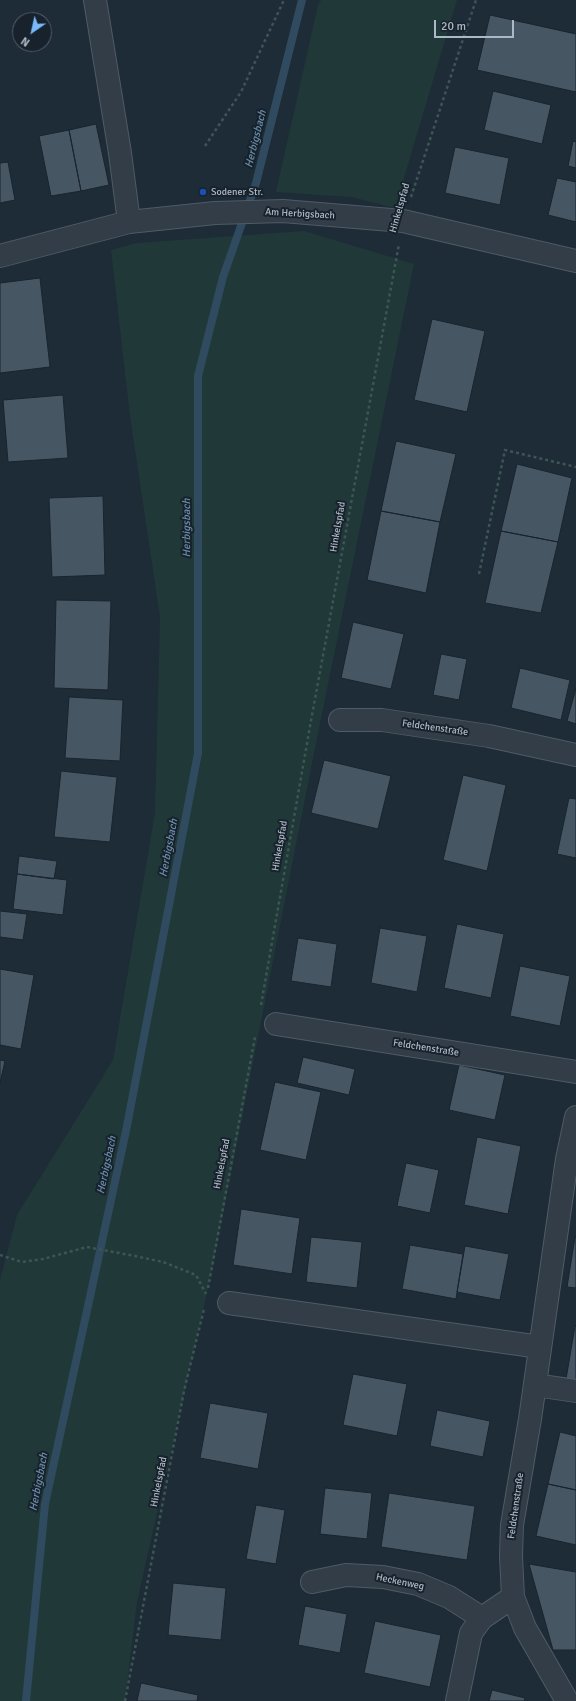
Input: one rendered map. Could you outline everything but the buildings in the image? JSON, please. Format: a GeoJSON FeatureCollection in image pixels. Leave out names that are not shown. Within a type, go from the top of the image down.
{"type":"FeatureCollection","features":[{"type":"Feature","properties":{"kind":"street"},"geometry":{"type":"LineString","coordinates":[[95,0],[120,153],[129,222]]}},
{"type":"Feature","properties":{"kind":"street","name":"Am Herbigsbach"},"geometry":{"type":"LineString","coordinates":[[0,256],[129,222],[215,213],[283,211],[403,221],[576,261]]}},
{"type":"Feature","properties":{"kind":"street","name":"Feldchenstraße"},"geometry":{"type":"LineString","coordinates":[[340,720],[382,720],[489,736],[576,754]]}},
{"type":"Feature","properties":{"kind":"street","name":"Feldchenstraße"},"geometry":{"type":"LineString","coordinates":[[276,1024],[576,1072]]}},
{"type":"Feature","properties":{"kind":"street","name":"Feldchenstraße"},"geometry":{"type":"LineString","coordinates":[[567,1701],[525,1628],[514,1597],[511,1556],[512,1525],[571,1160],[576,1117]]}},
{"type":"Feature","properties":{"kind":"street"},"geometry":{"type":"LineString","coordinates":[[229,1303],[540,1347]]}},
{"type":"Feature","properties":{"kind":"street"},"geometry":{"type":"LineString","coordinates":[[535,1385],[576,1391]]}},
{"type":"Feature","properties":{"kind":"street","name":"Heckenweg"},"geometry":{"type":"LineString","coordinates":[[312,1582],[346,1575],[383,1577],[418,1584],[449,1597],[482,1618]]}},
{"type":"Feature","properties":{"kind":"street"},"geometry":{"type":"LineString","coordinates":[[457,1701],[471,1633],[482,1618],[514,1597]]}},
{"type":"Feature","properties":{"kind":"path"},"geometry":{"type":"LineString","coordinates":[[205,146],[241,92],[284,0]]}},
{"type":"Feature","properties":{"kind":"path","name":"Hinkelspfad"},"geometry":{"type":"LineString","coordinates":[[260,1009],[313,707],[403,221],[476,0]]}},
{"type":"Feature","properties":{"kind":"path"},"geometry":{"type":"LineString","coordinates":[[479,574],[505,450],[576,467]]}},
{"type":"Feature","properties":{"kind":"path","name":"Hinkelspfad"},"geometry":{"type":"LineString","coordinates":[[0,1255],[22,1262],[43,1259],[87,1247],[135,1256],[163,1262],[196,1275],[207,1296],[256,1032]]}},
{"type":"Feature","properties":{"kind":"path","name":"Hinkelspfad"},"geometry":{"type":"LineString","coordinates":[[125,1701],[184,1391],[205,1303]]}},
{"type":"Feature","properties":{"kind":"green space"},"geometry":{"type":"Polygon","coordinates":[[[321,0],[457,0],[395,208],[351,197],[276,192],[318,5],[321,0]]]}},
{"type":"Feature","properties":{"kind":"green space"},"geometry":{"type":"Polygon","coordinates":[[[304,231],[414,264],[317,738],[211,1275],[137,1602],[125,1701],[0,1701],[0,1280],[17,1215],[113,1060],[155,813],[160,617],[130,416],[111,250],[137,243],[304,231]]]}},
{"type":"Feature","properties":{"kind":"waterway","name":"Herbigsbach"},"geometry":{"type":"LineString","coordinates":[[26,1701],[45,1504],[126,1131],[198,753],[198,376],[223,277],[256,183],[302,0]]}},
{"type":"Feature","properties":{"kind":"place","name":"Sodener Str."},"geometry":{"type":"Point","coordinates":[203,192]}}]}
